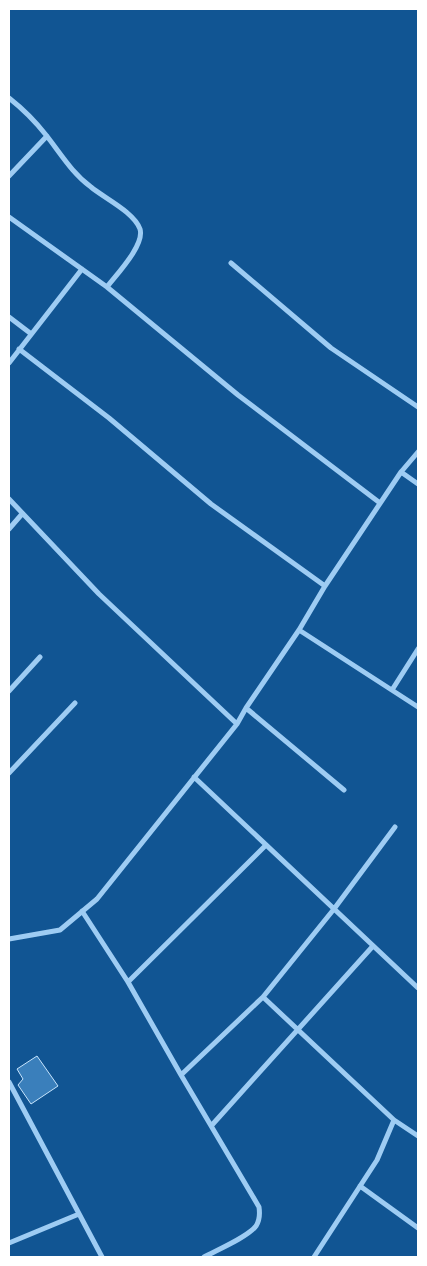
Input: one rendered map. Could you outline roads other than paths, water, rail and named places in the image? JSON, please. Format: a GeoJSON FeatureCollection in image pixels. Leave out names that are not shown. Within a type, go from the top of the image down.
{"type":"FeatureCollection","features":[{"type":"Feature","properties":{"kind":"street"},"geometry":{"type":"LineString","coordinates":[[9,98],[27,112],[68,166],[91,187],[120,206],[140,229],[137,247],[107,287]]}},
{"type":"Feature","properties":{"kind":"street"},"geometry":{"type":"LineString","coordinates":[[9,176],[47,136]]}},
{"type":"Feature","properties":{"kind":"street"},"geometry":{"type":"LineString","coordinates":[[9,217],[107,287],[238,395],[380,503]]}},
{"type":"Feature","properties":{"kind":"street"},"geometry":{"type":"LineString","coordinates":[[231,263],[331,348],[418,407]]}},
{"type":"Feature","properties":{"kind":"street"},"geometry":{"type":"LineString","coordinates":[[9,362],[82,269]]}},
{"type":"Feature","properties":{"kind":"street"},"geometry":{"type":"LineString","coordinates":[[9,317],[30,333]]}},
{"type":"Feature","properties":{"kind":"street"},"geometry":{"type":"LineString","coordinates":[[19,350],[109,418],[211,504],[325,586]]}},
{"type":"Feature","properties":{"kind":"street"},"geometry":{"type":"LineString","coordinates":[[9,939],[60,930],[97,898],[237,724],[380,503],[401,472],[418,452]]}},
{"type":"Feature","properties":{"kind":"street"},"geometry":{"type":"LineString","coordinates":[[401,472],[418,484]]}},
{"type":"Feature","properties":{"kind":"street"},"geometry":{"type":"LineString","coordinates":[[9,499],[99,594],[237,724]]}},
{"type":"Feature","properties":{"kind":"street"},"geometry":{"type":"LineString","coordinates":[[9,529],[22,514]]}},
{"type":"Feature","properties":{"kind":"street"},"geometry":{"type":"LineString","coordinates":[[298,630],[418,707]]}},
{"type":"Feature","properties":{"kind":"street"},"geometry":{"type":"LineString","coordinates":[[392,690],[418,649]]}},
{"type":"Feature","properties":{"kind":"street"},"geometry":{"type":"LineString","coordinates":[[9,691],[40,656]]}},
{"type":"Feature","properties":{"kind":"street"},"geometry":{"type":"LineString","coordinates":[[9,773],[75,703]]}},
{"type":"Feature","properties":{"kind":"street"},"geometry":{"type":"LineString","coordinates":[[246,708],[344,790]]}},
{"type":"Feature","properties":{"kind":"street"},"geometry":{"type":"LineString","coordinates":[[194,777],[418,988]]}},
{"type":"Feature","properties":{"kind":"street"},"geometry":{"type":"LineString","coordinates":[[181,1075],[263,997],[334,909],[395,827]]}},
{"type":"Feature","properties":{"kind":"street"},"geometry":{"type":"LineString","coordinates":[[128,982],[266,845]]}},
{"type":"Feature","properties":{"kind":"street"},"geometry":{"type":"LineString","coordinates":[[82,911],[128,982],[259,1207],[260,1215],[256,1226],[249,1232],[204,1257]]}},
{"type":"Feature","properties":{"kind":"street"},"geometry":{"type":"LineString","coordinates":[[212,1125],[373,946]]}},
{"type":"Feature","properties":{"kind":"street"},"geometry":{"type":"LineString","coordinates":[[263,997],[394,1120],[418,1136]]}},
{"type":"Feature","properties":{"kind":"street"},"geometry":{"type":"LineString","coordinates":[[9,1082],[102,1257]]}},
{"type":"Feature","properties":{"kind":"street"},"geometry":{"type":"LineString","coordinates":[[314,1257],[377,1160],[394,1120]]}},
{"type":"Feature","properties":{"kind":"street"},"geometry":{"type":"LineString","coordinates":[[360,1186],[418,1228]]}},
{"type":"Feature","properties":{"kind":"street"},"geometry":{"type":"LineString","coordinates":[[9,1243],[79,1214]]}}]}
